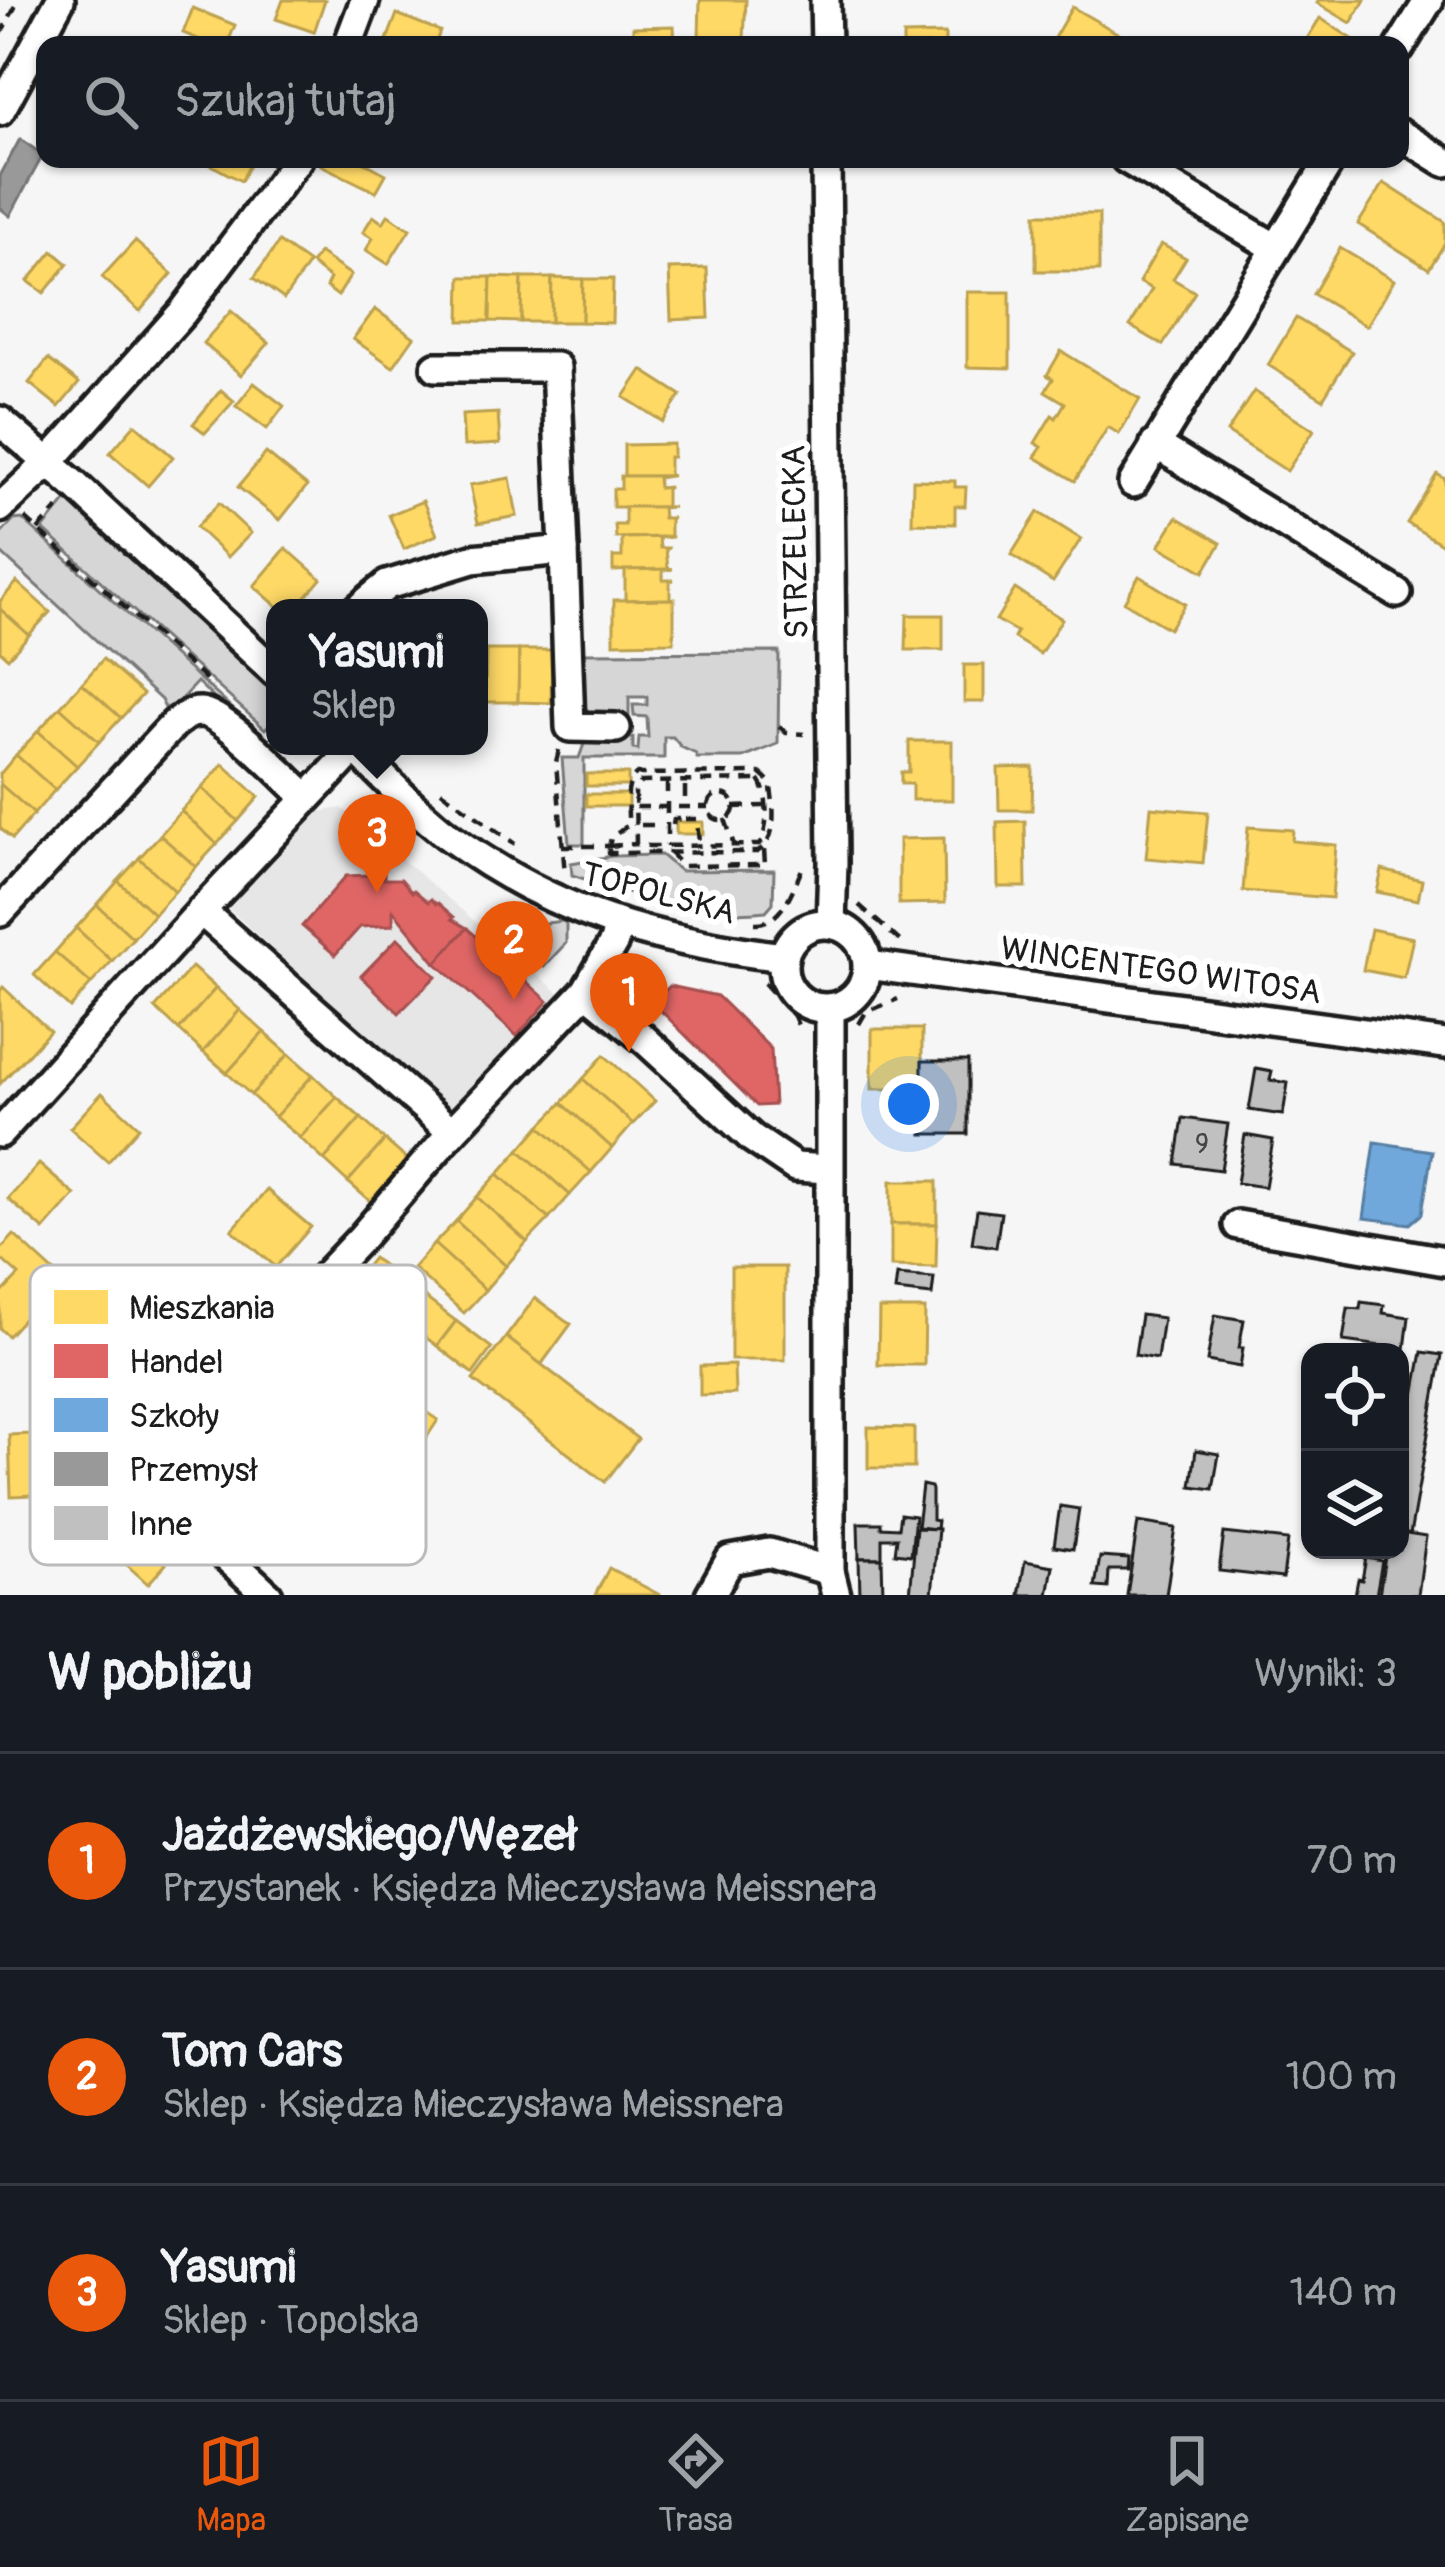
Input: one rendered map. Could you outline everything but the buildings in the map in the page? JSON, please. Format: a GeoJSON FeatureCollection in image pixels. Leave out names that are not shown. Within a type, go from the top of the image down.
{"type":"FeatureCollection","features":[{"type":"Feature","properties":{"kind":"street"},"geometry":{"type":"LineString","coordinates":[[41,36],[60,0]]}},
{"type":"Feature","properties":{"kind":"street"},"geometry":{"type":"LineString","coordinates":[[351,36],[365,0]]}},
{"type":"Feature","properties":{"kind":"street"},"geometry":{"type":"LineString","coordinates":[[825,0],[826,36]]}},
{"type":"Feature","properties":{"kind":"street"},"geometry":{"type":"LineString","coordinates":[[1407,36],[1429,0]]}},
{"type":"Feature","properties":{"kind":"street"},"geometry":{"type":"LineString","coordinates":[[0,111],[36,44]]}},
{"type":"Feature","properties":{"kind":"street"},"geometry":{"type":"LineString","coordinates":[[1409,140],[1445,162]]}},
{"type":"Feature","properties":{"kind":"street"},"geometry":{"type":"LineString","coordinates":[[5,503],[49,462],[183,312],[291,168]]}},
{"type":"Feature","properties":{"kind":"street","name":"STRZELECKA"},"geometry":{"type":"LineString","coordinates":[[826,168],[831,924]]}},
{"type":"Feature","properties":{"kind":"street"},"geometry":{"type":"LineString","coordinates":[[1141,168],[1276,248]]}},
{"type":"Feature","properties":{"kind":"street"},"geometry":{"type":"LineString","coordinates":[[1133,483],[1325,168]]}},
{"type":"Feature","properties":{"kind":"street"},"geometry":{"type":"LineString","coordinates":[[436,368],[556,367],[570,727],[616,728]]}},
{"type":"Feature","properties":{"kind":"street"},"geometry":{"type":"LineString","coordinates":[[0,421],[266,664]]}},
{"type":"Feature","properties":{"kind":"street"},"geometry":{"type":"LineString","coordinates":[[1155,444],[1396,592]]}},
{"type":"Feature","properties":{"kind":"street"},"geometry":{"type":"LineString","coordinates":[[370,599],[387,585],[472,559],[563,550]]}},
{"type":"Feature","properties":{"kind":"street"},"geometry":{"type":"LineString","coordinates":[[0,912],[187,714],[202,712],[224,722],[306,797]]}},
{"type":"Feature","properties":{"kind":"street"},"geometry":{"type":"LineString","coordinates":[[0,1133],[345,755]]}},
{"type":"Feature","properties":{"kind":"street","name":"TOPOLSKA"},"geometry":{"type":"LineString","coordinates":[[362,755],[444,832],[507,877],[551,899],[660,936],[784,957]]}},
{"type":"Feature","properties":{"kind":"street"},"geometry":{"type":"LineString","coordinates":[[201,911],[452,1132]]}},
{"type":"Feature","properties":{"kind":"street"},"geometry":{"type":"LineString","coordinates":[[818,924],[831,924],[852,933],[860,943],[868,964],[866,977],[853,998],[842,1005],[817,1007],[794,994],[783,970],[784,957],[796,935],[818,924]]}},
{"type":"Feature","properties":{"kind":"street"},"geometry":{"type":"LineString","coordinates":[[336,1265],[452,1132],[586,991],[614,942],[618,925]]}},
{"type":"Feature","properties":{"kind":"street","name":"WINCENTEGO WITOSA"},"geometry":{"type":"LineString","coordinates":[[868,964],[1445,1044]]}},
{"type":"Feature","properties":{"kind":"street"},"geometry":{"type":"LineString","coordinates":[[586,991],[752,1138],[795,1167],[828,1169]]}},
{"type":"Feature","properties":{"kind":"street"},"geometry":{"type":"LineString","coordinates":[[710,1595],[730,1560],[769,1553],[833,1583],[830,1008]]}},
{"type":"Feature","properties":{"kind":"street"},"geometry":{"type":"LineString","coordinates":[[1238,1226],[1445,1261]]}},
{"type":"Feature","properties":{"kind":"street"},"geometry":{"type":"LineString","coordinates":[[235,1565],[268,1595]]}},
{"type":"Feature","properties":{"kind":"path"},"geometry":{"type":"LineString","coordinates":[[0,35],[19,0]]}},
{"type":"Feature","properties":{"kind":"path"},"geometry":{"type":"LineString","coordinates":[[38,530],[65,499]]}},
{"type":"Feature","properties":{"kind":"path"},"geometry":{"type":"LineString","coordinates":[[5,503],[217,690]]}},
{"type":"Feature","properties":{"kind":"path"},"geometry":{"type":"LineString","coordinates":[[779,726],[786,733],[804,734]]}},
{"type":"Feature","properties":{"kind":"path"},"geometry":{"type":"LineString","coordinates":[[556,761],[565,880]]}},
{"type":"Feature","properties":{"kind":"path"},"geometry":{"type":"LineString","coordinates":[[562,846],[609,846],[636,844],[668,849],[757,853],[771,840],[772,787],[766,776],[752,772],[637,774],[629,784],[628,825],[610,838],[609,846],[609,853],[668,849],[699,846],[759,845],[765,806],[765,789],[759,780],[640,782],[635,790],[636,844]]}},
{"type":"Feature","properties":{"kind":"path"},"geometry":{"type":"LineString","coordinates":[[667,781],[668,849],[682,866],[765,865],[764,849]]}},
{"type":"Feature","properties":{"kind":"path"},"geometry":{"type":"LineString","coordinates":[[434,786],[528,854]]}},
{"type":"Feature","properties":{"kind":"path"},"geometry":{"type":"LineString","coordinates":[[685,786],[685,801]]}},
{"type":"Feature","properties":{"kind":"path"},"geometry":{"type":"LineString","coordinates":[[721,794],[732,799],[734,806],[725,819],[713,817],[709,807],[713,797],[721,794]]}},
{"type":"Feature","properties":{"kind":"path"},"geometry":{"type":"LineString","coordinates":[[734,806],[765,806]]}},
{"type":"Feature","properties":{"kind":"path"},"geometry":{"type":"LineString","coordinates":[[635,808],[709,807]]}},
{"type":"Feature","properties":{"kind":"path"},"geometry":{"type":"LineString","coordinates":[[673,825],[674,819],[697,819],[699,846]]}},
{"type":"Feature","properties":{"kind":"path"},"geometry":{"type":"LineString","coordinates":[[725,819],[734,845]]}},
{"type":"Feature","properties":{"kind":"path"},"geometry":{"type":"LineString","coordinates":[[640,825],[661,825]]}},
{"type":"Feature","properties":{"kind":"path"},"geometry":{"type":"LineString","coordinates":[[754,929],[755,923],[768,924],[778,917],[805,862],[833,863]]}},
{"type":"Feature","properties":{"kind":"path"},"geometry":{"type":"LineString","coordinates":[[855,1031],[866,1012],[898,998],[904,945],[859,904]]}},
{"type":"Feature","properties":{"kind":"path"},"geometry":{"type":"LineString","coordinates":[[757,980],[794,1016],[803,1051],[829,1051]]}},
{"type":"Feature","properties":{"kind":"shaded area"},"geometry":{"type":"Polygon","coordinates":[[[68,499],[266,685],[266,728],[265,729],[43,529],[68,499]]]}},
{"type":"Feature","properties":{"kind":"shaded area"},"geometry":{"type":"Polygon","coordinates":[[[22,519],[266,739],[266,748],[197,682],[166,710],[161,700],[0,552],[0,535],[14,520],[22,519]]]}},
{"type":"Feature","properties":{"kind":"shaded area"},"geometry":{"type":"Polygon","coordinates":[[[779,652],[778,744],[743,758],[697,758],[673,737],[664,737],[664,758],[584,758],[584,844],[569,844],[562,758],[579,758],[590,740],[609,743],[609,738],[633,738],[633,749],[638,750],[639,737],[648,737],[647,717],[634,716],[633,705],[647,705],[647,697],[629,697],[629,716],[595,716],[582,706],[578,663],[582,653],[779,652]]]}},
{"type":"Feature","properties":{"kind":"shaded area"},"geometry":{"type":"Polygon","coordinates":[[[276,755],[284,755],[304,773],[276,755]]]}},
{"type":"Feature","properties":{"kind":"shaded area"},"geometry":{"type":"Polygon","coordinates":[[[342,808],[585,1015],[477,1135],[229,909],[318,812],[342,808]]]}},
{"type":"Feature","properties":{"kind":"shaded area"},"geometry":{"type":"Polygon","coordinates":[[[661,855],[680,871],[774,870],[773,903],[766,911],[741,913],[692,909],[572,875],[571,863],[661,855]]]}},
{"type":"Feature","properties":{"kind":"shaded area"},"geometry":{"type":"Polygon","coordinates":[[[562,921],[566,943],[544,967],[516,942],[532,925],[562,921]]]}},
{"type":"Feature","properties":{"kind":"place","name":"Yasumi"},"geometry":{"type":"Point","coordinates":[377,893]}},
{"type":"Feature","properties":{"kind":"place","name":"Tom Cars"},"geometry":{"type":"Point","coordinates":[514,1000]}},
{"type":"Feature","properties":{"kind":"place","name":"Jażdżewskiego/Węzeł"},"geometry":{"type":"Point","coordinates":[629,1052]}}]}
